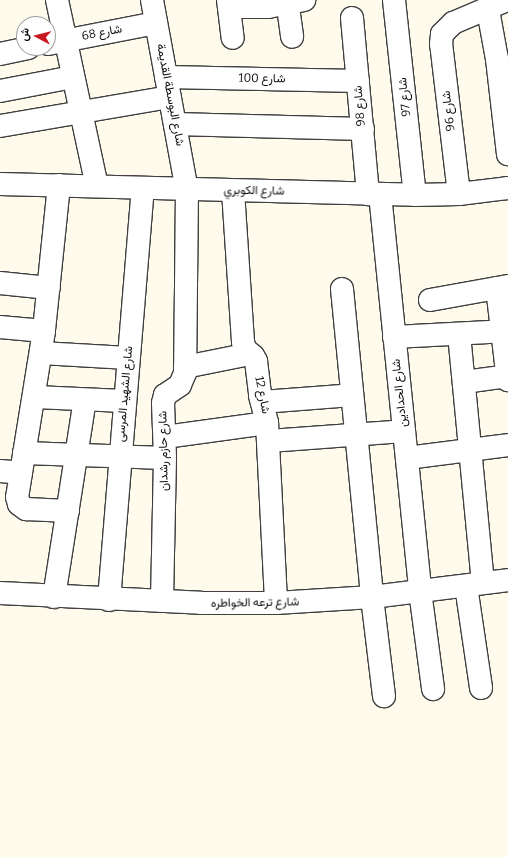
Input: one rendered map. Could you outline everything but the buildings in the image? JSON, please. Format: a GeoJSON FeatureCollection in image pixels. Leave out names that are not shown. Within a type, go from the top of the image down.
{"type":"FeatureCollection","features":[{"type":"Feature","properties":{"kind":"street"},"geometry":{"type":"LineString","coordinates":[[57,0],[57,42],[73,77],[97,186]]}},
{"type":"Feature","properties":{"kind":"street","name":"شارع البوسطة القديمة"},"geometry":{"type":"LineString","coordinates":[[152,0],[187,190]]}},
{"type":"Feature","properties":{"kind":"street","name":"شارع 97"},"geometry":{"type":"LineString","coordinates":[[394,0],[415,195]]}},
{"type":"Feature","properties":{"kind":"street"},"geometry":{"type":"LineString","coordinates":[[507,0],[488,10],[502,56],[508,154]]}},
{"type":"Feature","properties":{"kind":"street"},"geometry":{"type":"LineString","coordinates":[[233,38],[229,3],[268,7],[293,1],[292,37]]}},
{"type":"Feature","properties":{"kind":"street","name":"شارع 96"},"geometry":{"type":"LineString","coordinates":[[459,194],[441,44],[442,34],[444,30],[453,24],[488,10]]}},
{"type":"Feature","properties":{"kind":"street","name":"شارع 98"},"geometry":{"type":"LineString","coordinates":[[352,18],[363,129],[374,194]]}},
{"type":"Feature","properties":{"kind":"street","name":"شارع 68"},"geometry":{"type":"LineString","coordinates":[[57,42],[156,23]]}},
{"type":"Feature","properties":{"kind":"street"},"geometry":{"type":"LineString","coordinates":[[0,54],[16,51]]}},
{"type":"Feature","properties":{"kind":"street"},"geometry":{"type":"LineString","coordinates":[[0,91],[73,77]]}},
{"type":"Feature","properties":{"kind":"street","name":"شارع 100"},"geometry":{"type":"LineString","coordinates":[[0,126],[81,112],[168,87],[358,81]]}},
{"type":"Feature","properties":{"kind":"street"},"geometry":{"type":"LineString","coordinates":[[175,124],[363,129]]}},
{"type":"Feature","properties":{"kind":"street","name":"شارع الكوبري"},"geometry":{"type":"LineString","coordinates":[[0,183],[143,189],[415,195],[459,194],[508,188]]}},
{"type":"Feature","properties":{"kind":"street"},"geometry":{"type":"LineString","coordinates":[[59,185],[49,288],[35,397],[15,466],[16,497],[23,508],[68,511]]}},
{"type":"Feature","properties":{"kind":"street","name":"شارع الشهيد المرسى"},"geometry":{"type":"LineString","coordinates":[[109,600],[124,401],[143,189]]}},
{"type":"Feature","properties":{"kind":"street","name":"شارع حازم رشدان"},"geometry":{"type":"LineString","coordinates":[[162,602],[165,458],[164,399],[167,392],[180,385],[183,380],[185,367],[187,190]]}},
{"type":"Feature","properties":{"kind":"street","name":"شارع 12"},"geometry":{"type":"LineString","coordinates":[[233,191],[243,342],[245,349],[256,361],[268,432],[276,603]]}},
{"type":"Feature","properties":{"kind":"street","name":"شارع الحدادين"},"geometry":{"type":"LineString","coordinates":[[374,194],[394,337],[420,591],[433,689]]}},
{"type":"Feature","properties":{"kind":"street"},"geometry":{"type":"LineString","coordinates":[[0,283],[49,288]]}},
{"type":"Feature","properties":{"kind":"street"},"geometry":{"type":"LineString","coordinates":[[430,300],[502,287],[508,380]]}},
{"type":"Feature","properties":{"kind":"street"},"geometry":{"type":"LineString","coordinates":[[342,289],[372,597],[384,696]]}},
{"type":"Feature","properties":{"kind":"street"},"geometry":{"type":"LineString","coordinates":[[0,327],[44,331]]}},
{"type":"Feature","properties":{"kind":"street"},"geometry":{"type":"LineString","coordinates":[[394,337],[505,331]]}},
{"type":"Feature","properties":{"kind":"street"},"geometry":{"type":"LineString","coordinates":[[459,334],[470,450],[474,584],[481,688]]}},
{"type":"Feature","properties":{"kind":"street"},"geometry":{"type":"LineString","coordinates":[[41,354],[128,358]]}},
{"type":"Feature","properties":{"kind":"street"},"geometry":{"type":"LineString","coordinates":[[185,367],[250,354]]}},
{"type":"Feature","properties":{"kind":"street"},"geometry":{"type":"LineString","coordinates":[[464,382],[508,376]]}},
{"type":"Feature","properties":{"kind":"street"},"geometry":{"type":"LineString","coordinates":[[262,402],[352,395]]}},
{"type":"Feature","properties":{"kind":"street"},"geometry":{"type":"LineString","coordinates":[[35,397],[124,401]]}},
{"type":"Feature","properties":{"kind":"street"},"geometry":{"type":"LineString","coordinates":[[54,597],[85,400]]}},
{"type":"Feature","properties":{"kind":"street"},"geometry":{"type":"LineString","coordinates":[[165,437],[268,432],[356,434],[404,431]]}},
{"type":"Feature","properties":{"kind":"street"},"geometry":{"type":"LineString","coordinates":[[407,458],[508,445]]}},
{"type":"Feature","properties":{"kind":"street"},"geometry":{"type":"LineString","coordinates":[[15,466],[76,456],[165,458]]}},
{"type":"Feature","properties":{"kind":"street","name":"شارع ترعه الخواطره"},"geometry":{"type":"LineString","coordinates":[[0,593],[162,602],[276,603],[372,597],[508,580]]}}]}
